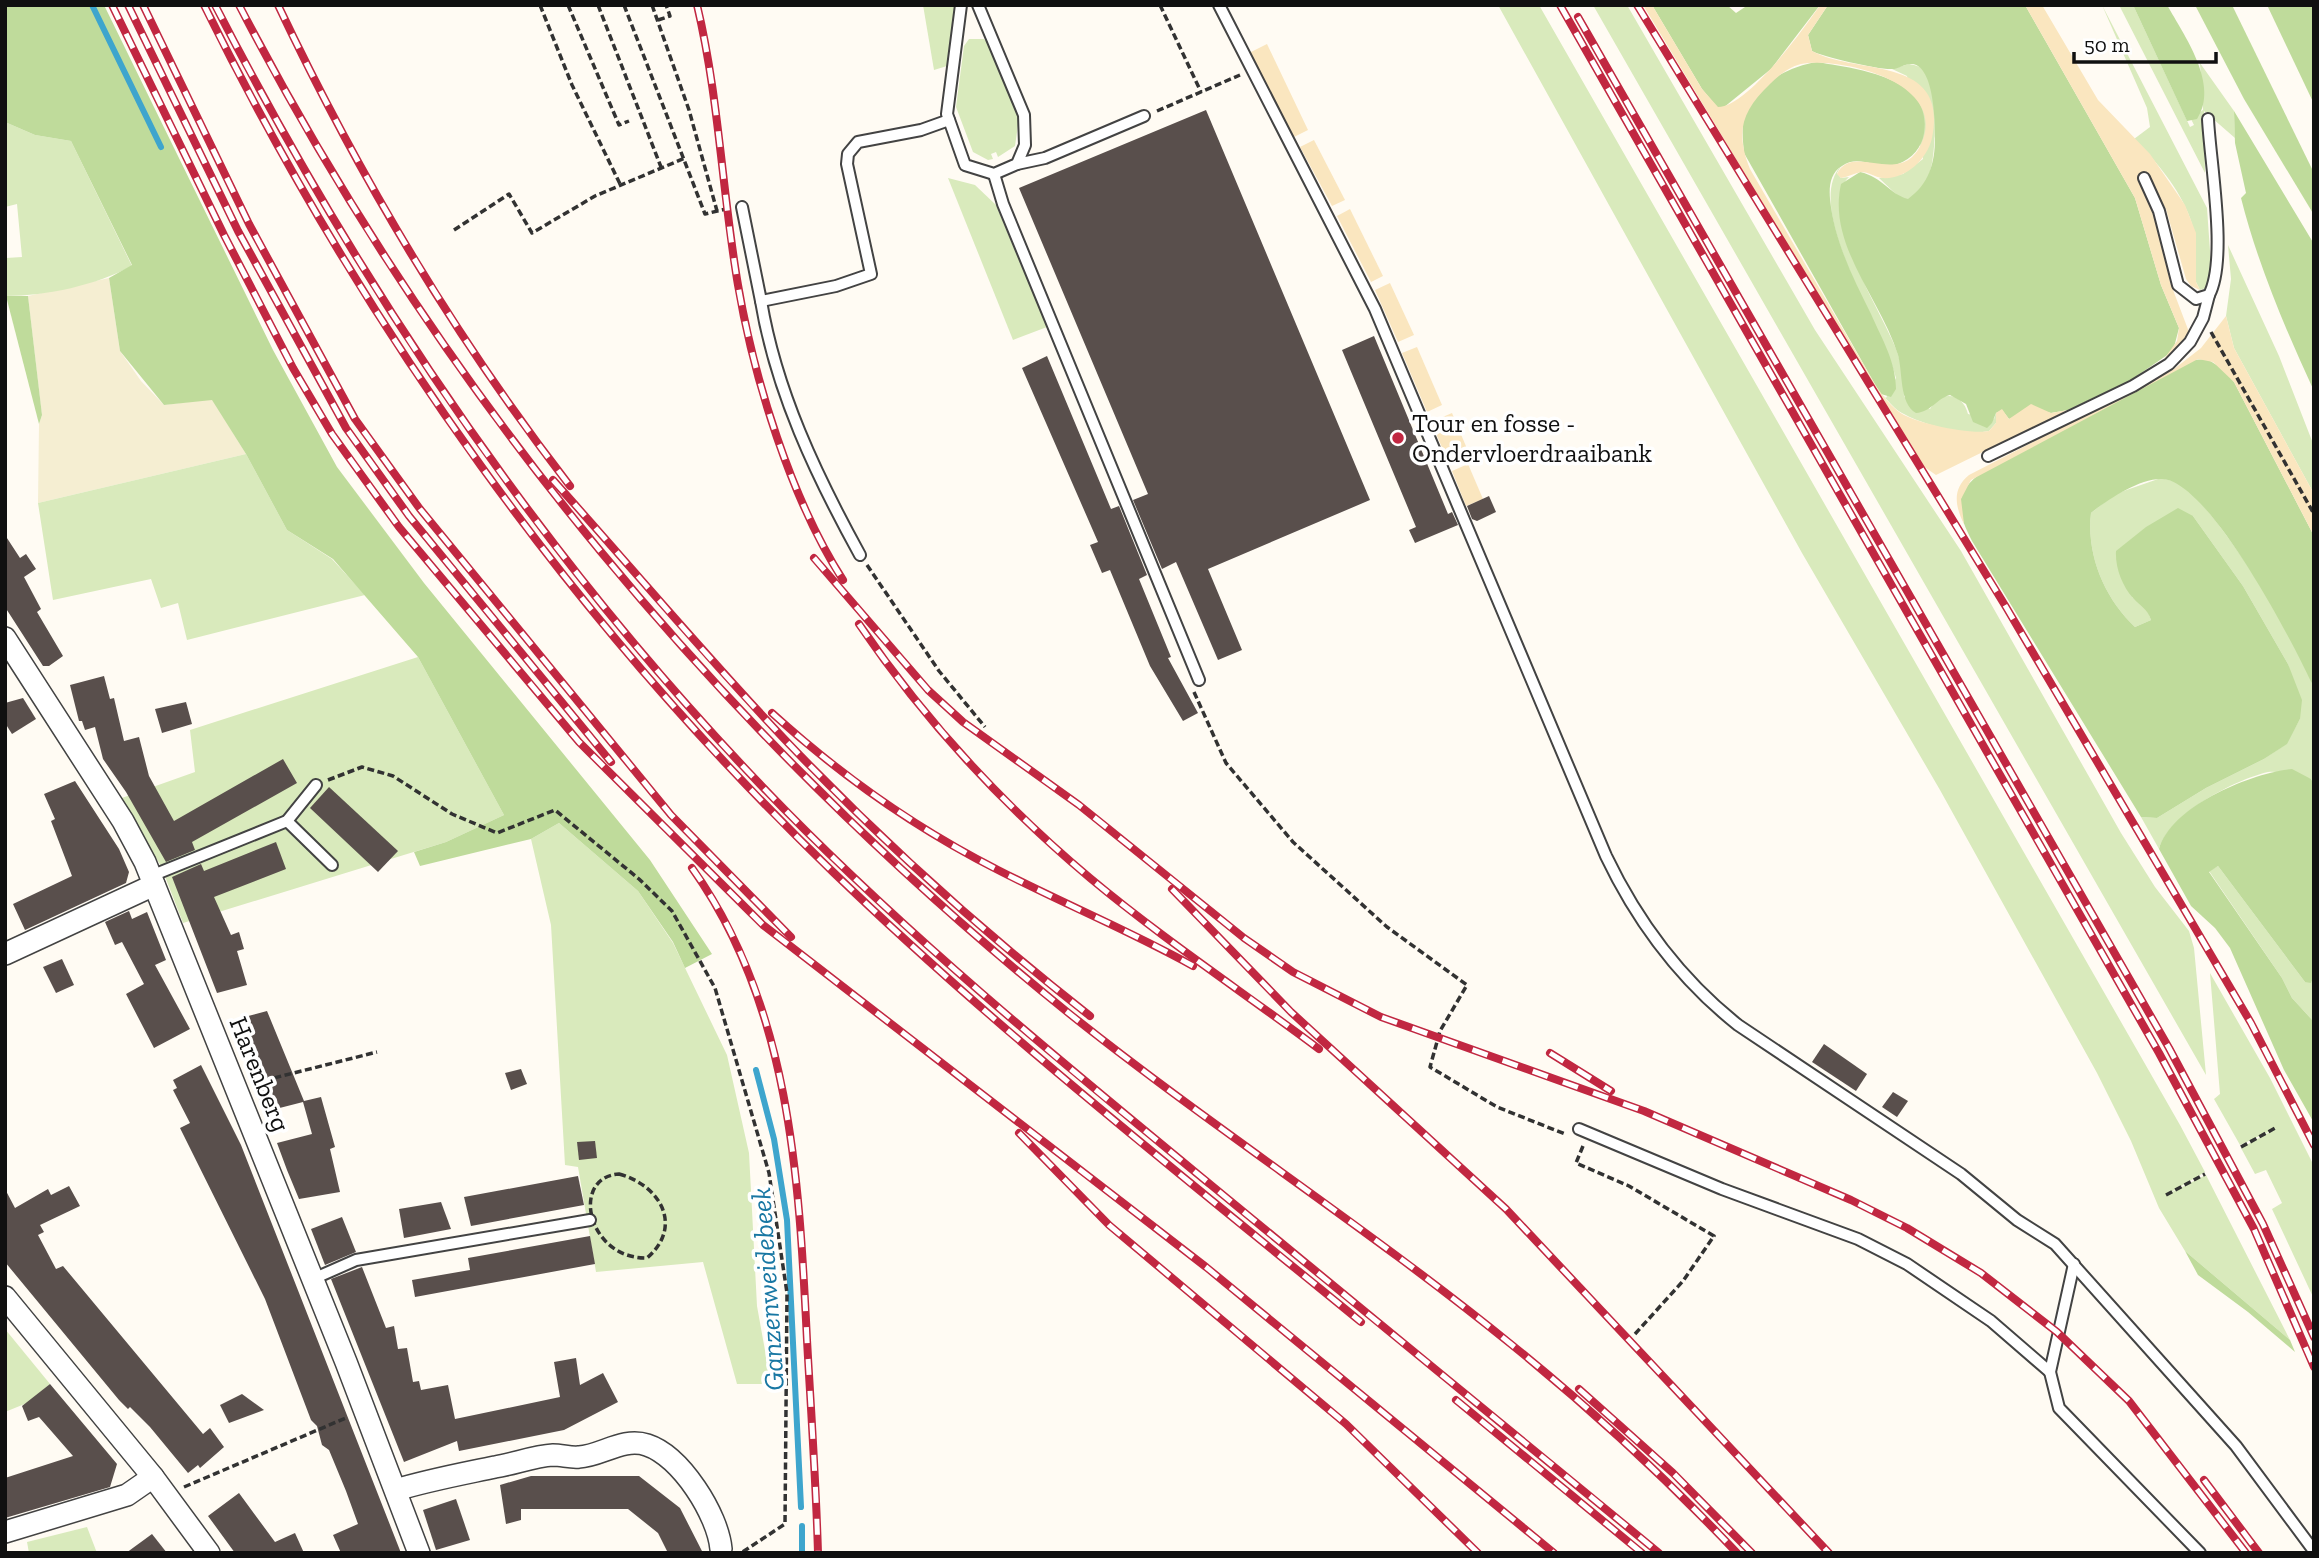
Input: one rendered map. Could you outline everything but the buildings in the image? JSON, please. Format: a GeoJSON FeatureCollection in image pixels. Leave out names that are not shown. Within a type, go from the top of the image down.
{"type":"FeatureCollection","features":[{"type":"Feature","properties":{"kind":"street","name":"Harenberg"},"geometry":{"type":"LineString","coordinates":[[5,638],[122,821],[152,881],[313,1279],[419,1553]]}},
{"type":"Feature","properties":{"kind":"street"},"geometry":{"type":"LineString","coordinates":[[5,954],[152,881]]}},
{"type":"Feature","properties":{"kind":"street"},"geometry":{"type":"LineString","coordinates":[[5,1297],[153,1477],[209,1553]]}},
{"type":"Feature","properties":{"kind":"street"},"geometry":{"type":"LineString","coordinates":[[396,1490],[435,1478],[552,1455],[581,1458],[613,1447],[644,1443],[661,1451],[671,1460],[705,1503],[731,1551]]}},
{"type":"Feature","properties":{"kind":"street"},"geometry":{"type":"LineString","coordinates":[[5,1532],[127,1495],[153,1477]]}},
{"type":"Feature","properties":{"kind":"lane"},"geometry":{"type":"LineString","coordinates":[[961,5],[947,114],[965,164],[994,174],[1017,164],[1045,158],[1144,116]]}},
{"type":"Feature","properties":{"kind":"lane"},"geometry":{"type":"LineString","coordinates":[[978,5],[1024,115],[1025,145],[1017,164]]}},
{"type":"Feature","properties":{"kind":"lane"},"geometry":{"type":"LineString","coordinates":[[1219,5],[1375,309],[1606,856],[1640,919],[1661,948],[1708,1001],[1780,1055],[1961,1174],[2017,1220],[2054,1244],[2236,1446],[2314,1551]]}},
{"type":"Feature","properties":{"kind":"lane"},"geometry":{"type":"LineString","coordinates":[[1988,456],[2133,386],[2169,364],[2190,342],[2203,318],[2208,295],[2216,282],[2216,212],[2207,119]]}},
{"type":"Feature","properties":{"kind":"lane"},"geometry":{"type":"LineString","coordinates":[[761,301],[836,286],[871,274],[847,164],[848,153],[859,142],[921,130],[949,120]]}},
{"type":"Feature","properties":{"kind":"lane"},"geometry":{"type":"LineString","coordinates":[[994,174],[1199,680]]}},
{"type":"Feature","properties":{"kind":"lane"},"geometry":{"type":"LineString","coordinates":[[2144,178],[2160,211],[2178,285],[2196,299],[2208,295]]}},
{"type":"Feature","properties":{"kind":"lane"},"geometry":{"type":"LineString","coordinates":[[742,206],[770,349],[787,399],[834,509],[860,555]]}},
{"type":"Feature","properties":{"kind":"lane"},"geometry":{"type":"LineString","coordinates":[[152,881],[287,821],[316,785]]}},
{"type":"Feature","properties":{"kind":"lane"},"geometry":{"type":"LineString","coordinates":[[287,821],[332,865]]}},
{"type":"Feature","properties":{"kind":"lane"},"geometry":{"type":"LineString","coordinates":[[1576,1133],[1858,1239],[1907,1264],[1991,1321],[2050,1372]]}},
{"type":"Feature","properties":{"kind":"lane"},"geometry":{"type":"LineString","coordinates":[[313,1279],[356,1261],[590,1220]]}},
{"type":"Feature","properties":{"kind":"lane"},"geometry":{"type":"LineString","coordinates":[[2074,1265],[2050,1372],[2059,1408],[2200,1553]]}},
{"type":"Feature","properties":{"kind":"path"},"geometry":{"type":"LineString","coordinates":[[540,5],[572,85],[620,184]]}},
{"type":"Feature","properties":{"kind":"path"},"geometry":{"type":"LineString","coordinates":[[568,5],[619,125],[629,121]]}},
{"type":"Feature","properties":{"kind":"path"},"geometry":{"type":"LineString","coordinates":[[598,5],[661,167]]}},
{"type":"Feature","properties":{"kind":"path"},"geometry":{"type":"LineString","coordinates":[[624,5],[705,214],[742,206]]}},
{"type":"Feature","properties":{"kind":"path"},"geometry":{"type":"LineString","coordinates":[[652,5],[690,110],[717,211]]}},
{"type":"Feature","properties":{"kind":"path"},"geometry":{"type":"LineString","coordinates":[[658,20],[670,16],[666,5]]}},
{"type":"Feature","properties":{"kind":"path"},"geometry":{"type":"LineString","coordinates":[[1160,5],[1201,93]]}},
{"type":"Feature","properties":{"kind":"path"},"geometry":{"type":"LineString","coordinates":[[1144,116],[1251,70]]}},
{"type":"Feature","properties":{"kind":"path"},"geometry":{"type":"LineString","coordinates":[[454,230],[509,194],[532,233],[620,184],[685,158]]}},
{"type":"Feature","properties":{"kind":"path"},"geometry":{"type":"LineString","coordinates":[[2203,318],[2314,514]]}},
{"type":"Feature","properties":{"kind":"path"},"geometry":{"type":"LineString","coordinates":[[860,555],[939,671],[985,727]]}},
{"type":"Feature","properties":{"kind":"path"},"geometry":{"type":"LineString","coordinates":[[1199,680],[1193,695],[1226,764],[1269,816],[1302,851],[1387,927],[1467,985],[1440,1031],[1430,1067],[1497,1107],[1576,1133]]}},
{"type":"Feature","properties":{"kind":"path"},"geometry":{"type":"LineString","coordinates":[[316,785],[362,767],[393,776],[452,814],[497,833],[555,810],[639,878],[671,911],[715,988],[769,1174],[787,1293],[785,1524],[731,1551]]}},
{"type":"Feature","properties":{"kind":"path"},"geometry":{"type":"LineString","coordinates":[[248,1085],[377,1052]]}},
{"type":"Feature","properties":{"kind":"path"},"geometry":{"type":"LineString","coordinates":[[2241,1147],[2277,1127]]}},
{"type":"Feature","properties":{"kind":"path"},"geometry":{"type":"LineString","coordinates":[[1584,1142],[1576,1163],[1629,1186],[1714,1236],[1683,1281],[1635,1334]]}},
{"type":"Feature","properties":{"kind":"path"},"geometry":{"type":"LineString","coordinates":[[619,1174],[641,1183],[656,1198],[665,1216],[665,1233],[659,1248],[648,1258],[631,1258],[617,1252],[590,1220],[589,1209],[601,1180],[619,1174]]}},
{"type":"Feature","properties":{"kind":"path"},"geometry":{"type":"LineString","coordinates":[[2166,1195],[2206,1174]]}},
{"type":"Feature","properties":{"kind":"path"},"geometry":{"type":"LineString","coordinates":[[184,1488],[353,1415]]}},
{"type":"Feature","properties":{"kind":"shaded area"},"geometry":{"type":"Polygon","coordinates":[[[109,278],[120,351],[141,381],[164,405],[212,399],[246,454],[38,503],[39,424],[42,415],[28,296],[109,278]]]}},
{"type":"Feature","properties":{"kind":"green space"},"geometry":{"type":"Polygon","coordinates":[[[5,5],[104,5],[273,350],[337,467],[424,583],[650,860],[712,954],[685,968],[673,942],[638,891],[559,823],[531,839],[420,866],[414,852],[446,842],[504,815],[418,657],[333,559],[287,530],[246,454],[212,400],[164,405],[120,351],[109,278],[132,265],[71,141],[35,135],[5,122],[5,5]]]}},
{"type":"Feature","properties":{"kind":"green space"},"geometry":{"type":"Polygon","coordinates":[[[923,5],[955,5],[947,66],[934,70],[923,5]]]}},
{"type":"Feature","properties":{"kind":"green space"},"geometry":{"type":"Polygon","coordinates":[[[1498,5],[1539,5],[2205,1172],[2166,1195],[2206,1175],[2290,1340],[2185,1251],[2159,1208],[2131,1141],[2097,1073],[1940,790],[1802,553],[1498,5]]]}},
{"type":"Feature","properties":{"kind":"green space"},"geometry":{"type":"Polygon","coordinates":[[[1593,5],[1627,5],[1815,330],[1961,551],[2121,833],[2155,887],[2189,931],[2194,948],[2206,1075],[1593,5]]]}},
{"type":"Feature","properties":{"kind":"green space"},"geometry":{"type":"Polygon","coordinates":[[[1652,5],[1727,5],[1736,13],[1748,5],[1820,5],[1771,69],[1723,108],[1717,107],[1702,89],[1652,5]]]}},
{"type":"Feature","properties":{"kind":"green space"},"geometry":{"type":"Polygon","coordinates":[[[1828,5],[2025,5],[2135,198],[2161,285],[2179,328],[2173,351],[2131,380],[2068,410],[2051,413],[2039,410],[2009,419],[2002,410],[1996,413],[1987,428],[1973,422],[1966,404],[1950,395],[1921,412],[1916,413],[1911,408],[1904,395],[1898,355],[1890,334],[1848,250],[1839,207],[1841,184],[1860,172],[1868,174],[1908,199],[1921,187],[1934,156],[1932,96],[1925,75],[1913,64],[1886,69],[1839,60],[1812,51],[1808,35],[1828,5]]]}},
{"type":"Feature","properties":{"kind":"green space"},"geometry":{"type":"Polygon","coordinates":[[[2102,5],[2207,208],[2211,280],[2206,288],[2200,290],[2196,282],[2194,233],[2186,207],[2166,176],[2134,139],[2150,127],[2147,108],[2102,5]]]}},
{"type":"Feature","properties":{"kind":"green space"},"geometry":{"type":"Polygon","coordinates":[[[2119,5],[2133,5],[2190,127],[2194,125],[2191,119],[2203,110],[2200,63],[2234,111],[2235,138],[2204,111],[2205,173],[2119,5]]]}},
{"type":"Feature","properties":{"kind":"green space"},"geometry":{"type":"Polygon","coordinates":[[[2133,5],[2167,5],[2190,45],[2202,76],[2204,91],[2203,106],[2197,119],[2187,121],[2133,5]]]}},
{"type":"Feature","properties":{"kind":"green space"},"geometry":{"type":"Polygon","coordinates":[[[2195,5],[2232,5],[2314,173],[2314,215],[2244,99],[2195,5]]]}},
{"type":"Feature","properties":{"kind":"green space"},"geometry":{"type":"Polygon","coordinates":[[[2267,5],[2314,5],[2314,104],[2267,5]]]}},
{"type":"Feature","properties":{"kind":"green space"},"geometry":{"type":"Polygon","coordinates":[[[969,39],[984,39],[989,44],[1019,118],[1015,146],[998,157],[996,152],[991,154],[993,159],[988,160],[973,152],[956,107],[964,46],[969,39]]]}},
{"type":"Feature","properties":{"kind":"green space"},"geometry":{"type":"Polygon","coordinates":[[[1817,62],[1888,79],[1904,87],[1917,99],[1924,114],[1923,138],[1912,156],[1891,166],[1856,161],[1849,163],[1835,172],[1830,185],[1832,214],[1840,244],[1891,360],[1896,389],[1891,397],[1881,394],[1876,386],[1744,153],[1745,114],[1756,94],[1784,73],[1817,62]]]}},
{"type":"Feature","properties":{"kind":"green space"},"geometry":{"type":"Polygon","coordinates":[[[1909,64],[1924,70],[1929,79],[1935,121],[1934,152],[1929,175],[1920,189],[1908,200],[1899,197],[1879,178],[1903,174],[1923,159],[1907,76],[1892,69],[1909,64]]]}},
{"type":"Feature","properties":{"kind":"green space"},"geometry":{"type":"Polygon","coordinates":[[[2234,111],[2314,244],[2314,391],[2255,248],[2241,198],[2246,193],[2235,143],[2234,111]]]}},
{"type":"Feature","properties":{"kind":"green space"},"geometry":{"type":"Polygon","coordinates":[[[5,122],[35,135],[71,141],[132,266],[103,279],[71,288],[6,296],[6,258],[22,257],[17,204],[5,207],[5,122]]]}},
{"type":"Feature","properties":{"kind":"green space"},"geometry":{"type":"Polygon","coordinates":[[[1837,173],[1841,178],[1849,177],[1840,192],[1840,212],[1845,236],[1854,262],[1896,349],[1904,397],[1930,409],[1940,398],[1951,396],[1962,402],[1968,414],[1994,419],[1996,413],[1996,423],[1989,431],[1956,431],[1921,422],[1899,411],[1881,394],[1886,398],[1896,378],[1838,239],[1831,210],[1832,185],[1837,173]]]}},
{"type":"Feature","properties":{"kind":"green space"},"geometry":{"type":"Polygon","coordinates":[[[948,178],[975,185],[996,205],[1047,327],[1013,340],[948,178]]]}},
{"type":"Feature","properties":{"kind":"green space"},"geometry":{"type":"Polygon","coordinates":[[[2228,245],[2279,356],[2314,446],[2314,494],[2234,348],[2226,316],[2231,279],[2228,245]]]}},
{"type":"Feature","properties":{"kind":"green space"},"geometry":{"type":"Polygon","coordinates":[[[6,296],[28,296],[42,415],[39,424],[6,296]]]}},
{"type":"Feature","properties":{"kind":"green space"},"geometry":{"type":"Polygon","coordinates":[[[2207,359],[2223,369],[2234,382],[2314,536],[2314,688],[2270,604],[2226,534],[2203,506],[2181,487],[2162,479],[2144,482],[2124,491],[2091,513],[2092,545],[2100,575],[2115,603],[2135,627],[2151,620],[2123,582],[2118,570],[2116,551],[2146,527],[2178,508],[2193,516],[2243,586],[2288,664],[2302,700],[2300,719],[2287,744],[2157,818],[2141,817],[1972,541],[1963,520],[1960,502],[1967,486],[1984,471],[2192,360],[2207,359]]]}},
{"type":"Feature","properties":{"kind":"green space"},"geometry":{"type":"Polygon","coordinates":[[[246,454],[287,530],[332,559],[365,595],[187,640],[178,603],[161,608],[151,579],[53,600],[38,503],[246,454]]]}},
{"type":"Feature","properties":{"kind":"green space"},"geometry":{"type":"Polygon","coordinates":[[[2161,478],[2180,484],[2197,499],[2216,521],[2256,579],[2306,667],[2315,696],[2316,721],[2314,784],[2311,779],[2273,772],[2238,782],[2189,811],[2175,823],[2159,849],[2141,817],[2157,818],[2206,788],[2264,759],[2286,744],[2300,719],[2288,664],[2243,586],[2193,516],[2132,597],[2147,609],[2151,620],[2135,627],[2124,616],[2107,590],[2095,560],[2090,529],[2091,513],[2115,494],[2161,478]]]}},
{"type":"Feature","properties":{"kind":"green space"},"geometry":{"type":"Polygon","coordinates":[[[418,657],[504,815],[446,842],[183,923],[161,866],[119,799],[195,772],[190,730],[418,657]]]}},
{"type":"Feature","properties":{"kind":"green space"},"geometry":{"type":"Polygon","coordinates":[[[2292,769],[2311,779],[2314,784],[2314,976],[2311,983],[2305,982],[2218,866],[2209,872],[2282,978],[2292,998],[2314,1022],[2314,1123],[2284,1070],[2230,948],[2215,928],[2191,906],[2159,849],[2166,833],[2179,819],[2215,794],[2256,777],[2292,769]]]}},
{"type":"Feature","properties":{"kind":"green space"},"geometry":{"type":"Polygon","coordinates":[[[559,823],[638,891],[673,943],[727,1055],[749,1153],[757,1306],[771,1384],[737,1384],[703,1262],[596,1272],[578,1167],[565,1165],[551,925],[531,839],[559,823]]]}},
{"type":"Feature","properties":{"kind":"green space"},"geometry":{"type":"Polygon","coordinates":[[[2218,866],[2305,982],[2311,982],[2314,976],[2314,1022],[2292,998],[2282,978],[2209,871],[2218,866]]]}},
{"type":"Feature","properties":{"kind":"green space"},"geometry":{"type":"Polygon","coordinates":[[[2210,973],[2270,1078],[2314,1166],[2314,1299],[2272,1209],[2282,1203],[2266,1170],[2255,1174],[2241,1148],[2277,1128],[2240,1145],[2214,1099],[2220,1094],[2210,973]]]}},
{"type":"Feature","properties":{"kind":"green space"},"geometry":{"type":"Polygon","coordinates":[[[2185,1251],[2290,1340],[2295,1352],[2248,1312],[2198,1275],[2185,1251]]]}},
{"type":"Feature","properties":{"kind":"green space"},"geometry":{"type":"Polygon","coordinates":[[[5,1329],[50,1384],[27,1403],[5,1412],[5,1329]]]}},
{"type":"Feature","properties":{"kind":"green space"},"geometry":{"type":"Polygon","coordinates":[[[87,1527],[97,1553],[29,1553],[27,1542],[87,1527]]]}},
{"type":"Feature","properties":{"kind":"sand"},"geometry":{"type":"Polygon","coordinates":[[[1643,5],[1652,5],[1702,89],[1718,107],[1730,104],[1759,81],[1820,5],[1828,5],[1808,35],[1812,51],[1831,58],[1895,72],[1913,80],[1927,92],[1934,111],[1932,138],[1925,154],[1914,167],[1891,178],[1861,172],[1841,178],[1837,174],[1844,165],[1866,162],[1891,165],[1903,163],[1913,156],[1922,142],[1926,121],[1919,104],[1905,89],[1886,78],[1863,70],[1819,63],[1792,67],[1760,94],[1747,113],[1742,133],[1750,169],[1876,386],[1898,411],[1928,424],[1980,432],[1989,431],[1996,423],[1996,413],[2002,409],[2009,419],[2031,404],[2051,413],[2068,410],[1936,475],[1920,464],[1643,5]]]}},
{"type":"Feature","properties":{"kind":"sand"},"geometry":{"type":"Polygon","coordinates":[[[2025,5],[2042,5],[2098,100],[2150,154],[2185,205],[2196,233],[2196,282],[2200,290],[2191,286],[2186,279],[2166,209],[2147,177],[2170,282],[2189,332],[2179,349],[2164,359],[2177,341],[2179,328],[2161,285],[2135,198],[2025,5]]]}},
{"type":"Feature","properties":{"kind":"sand"},"geometry":{"type":"Polygon","coordinates":[[[1267,44],[1308,130],[1294,137],[1268,93],[1249,53],[1267,44]]]}},
{"type":"Feature","properties":{"kind":"sand"},"geometry":{"type":"Polygon","coordinates":[[[1314,140],[1345,200],[1332,206],[1300,147],[1314,140]]]}},
{"type":"Feature","properties":{"kind":"sand"},"geometry":{"type":"Polygon","coordinates":[[[1350,209],[1383,276],[1371,282],[1337,216],[1350,209]]]}},
{"type":"Feature","properties":{"kind":"sand"},"geometry":{"type":"Polygon","coordinates":[[[1390,283],[1414,335],[1398,342],[1375,290],[1390,283]]]}},
{"type":"Feature","properties":{"kind":"sand"},"geometry":{"type":"Polygon","coordinates":[[[2226,316],[2234,348],[2314,494],[2314,536],[2234,382],[2213,362],[2198,359],[1971,480],[1961,499],[1964,524],[1957,498],[1960,486],[1969,475],[2174,369],[2201,348],[2226,316]]]}},
{"type":"Feature","properties":{"kind":"sand"},"geometry":{"type":"Polygon","coordinates":[[[1417,347],[1442,405],[1427,412],[1402,353],[1417,347]]]}},
{"type":"Feature","properties":{"kind":"sand"},"geometry":{"type":"Polygon","coordinates":[[[1452,413],[1468,451],[1447,459],[1431,422],[1452,413]]]}},
{"type":"Feature","properties":{"kind":"sand"},"geometry":{"type":"Polygon","coordinates":[[[1468,464],[1483,499],[1466,506],[1452,471],[1468,464]]]}},
{"type":"Feature","properties":{"kind":"waterway"},"geometry":{"type":"LineString","coordinates":[[92,5],[161,147]]}},
{"type":"Feature","properties":{"kind":"waterway","name":"Ganzenweidebeek"},"geometry":{"type":"LineString","coordinates":[[756,1070],[774,1139],[787,1220],[801,1507]]}},
{"type":"Feature","properties":{"kind":"waterway","name":"Ganzenweidebeek"},"geometry":{"type":"LineString","coordinates":[[802,1526],[802,1553]]}},
{"type":"Feature","properties":{"kind":"railway"},"geometry":{"type":"LineString","coordinates":[[112,5],[224,235],[293,368],[332,434],[399,527],[579,742],[763,925],[1206,1267],[1554,1553]]}},
{"type":"Feature","properties":{"kind":"railway"},"geometry":{"type":"LineString","coordinates":[[128,5],[238,231],[346,428],[409,516],[611,762]]}},
{"type":"Feature","properties":{"kind":"railway"},"geometry":{"type":"LineString","coordinates":[[143,5],[249,224],[355,419],[420,509],[671,815],[791,937]]}},
{"type":"Feature","properties":{"kind":"railway"},"geometry":{"type":"LineString","coordinates":[[204,5],[266,124],[333,241],[405,355],[481,466],[562,573],[648,677],[738,776],[896,932],[1093,1103],[1361,1322]]}},
{"type":"Feature","properties":{"kind":"railway"},"geometry":{"type":"LineString","coordinates":[[215,5],[273,114],[335,221],[400,326],[469,428],[542,528],[618,625],[699,718],[835,859],[992,1002],[1659,1553]]}},
{"type":"Feature","properties":{"kind":"railway"},"geometry":{"type":"LineString","coordinates":[[239,5],[319,149],[406,288],[500,422],[600,551],[708,675],[821,792],[941,905],[1066,1011],[1177,1096],[1402,1260],[1541,1369],[1656,1472],[1737,1553]]}},
{"type":"Feature","properties":{"kind":"railway"},"geometry":{"type":"LineString","coordinates":[[278,5],[341,131],[411,254],[488,373],[570,486]]}},
{"type":"Feature","properties":{"kind":"railway"},"geometry":{"type":"LineString","coordinates":[[697,5],[710,74],[738,285],[754,359],[791,476],[824,548],[843,580]]}},
{"type":"Feature","properties":{"kind":"railway"},"geometry":{"type":"LineString","coordinates":[[1560,5],[2159,1053],[2254,1229],[2314,1367]]}},
{"type":"Feature","properties":{"kind":"railway"},"geometry":{"type":"LineString","coordinates":[[1637,5],[2006,607],[2251,1023],[2314,1145]]}},
{"type":"Feature","properties":{"kind":"railway"},"geometry":{"type":"LineString","coordinates":[[1578,17],[2169,1048],[2263,1224],[2314,1337]]}},
{"type":"Feature","properties":{"kind":"railway"},"geometry":{"type":"LineString","coordinates":[[553,480],[730,680],[861,817],[935,886],[1090,1016]]}},
{"type":"Feature","properties":{"kind":"railway"},"geometry":{"type":"LineString","coordinates":[[814,558],[928,690],[963,722],[1079,805],[1244,938],[1293,972],[1381,1017],[1644,1111],[1851,1200],[1907,1228],[1981,1273],[2057,1332],[2129,1401],[2246,1553]]}},
{"type":"Feature","properties":{"kind":"railway"},"geometry":{"type":"LineString","coordinates":[[859,624],[937,726],[1026,821],[1090,878],[1146,922],[1319,1049]]}},
{"type":"Feature","properties":{"kind":"railway"},"geometry":{"type":"LineString","coordinates":[[772,713],[852,779],[938,837],[998,870],[1193,966]]}},
{"type":"Feature","properties":{"kind":"railway"},"geometry":{"type":"LineString","coordinates":[[692,868],[725,921],[750,977],[769,1035],[783,1094],[793,1155],[804,1279],[818,1553]]}},
{"type":"Feature","properties":{"kind":"railway"},"geometry":{"type":"LineString","coordinates":[[1172,889],[1291,1012],[1506,1209],[1829,1553]]}},
{"type":"Feature","properties":{"kind":"railway"},"geometry":{"type":"LineString","coordinates":[[1550,1053],[1611,1091]]}},
{"type":"Feature","properties":{"kind":"railway"},"geometry":{"type":"LineString","coordinates":[[1019,1133],[1109,1225],[1346,1424],[1478,1553]]}},
{"type":"Feature","properties":{"kind":"railway"},"geometry":{"type":"LineString","coordinates":[[1579,1389],[1673,1473],[1752,1553]]}},
{"type":"Feature","properties":{"kind":"railway"},"geometry":{"type":"LineString","coordinates":[[1456,1400],[1642,1553]]}},
{"type":"Feature","properties":{"kind":"railway"},"geometry":{"type":"LineString","coordinates":[[2204,1480],[2259,1553]]}},
{"type":"Feature","properties":{"kind":"place","name":"Tour en fosse - Ondervloerdraaibank"},"geometry":{"type":"Point","coordinates":[1398,438]}}]}
